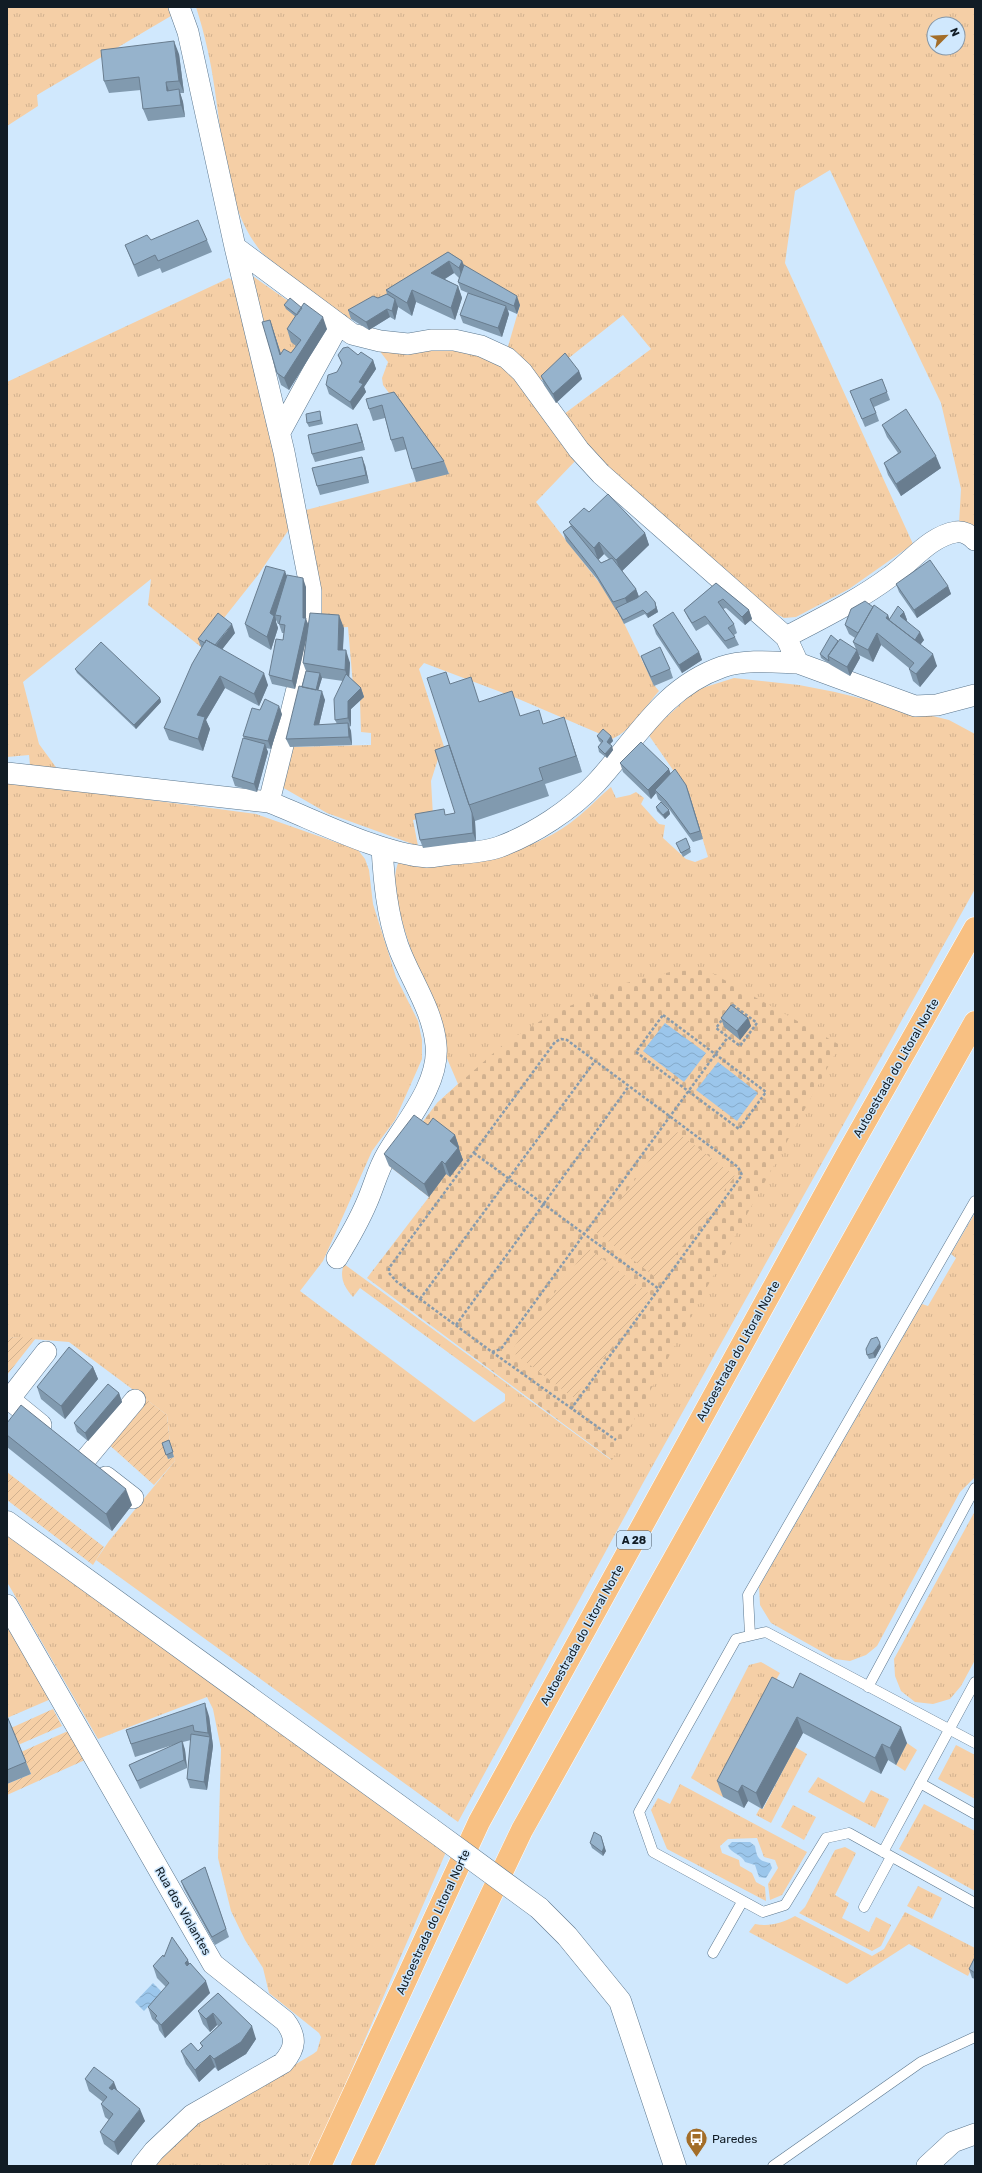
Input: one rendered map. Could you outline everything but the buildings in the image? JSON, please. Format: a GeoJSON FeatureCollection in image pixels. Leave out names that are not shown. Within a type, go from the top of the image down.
{"type":"FeatureCollection","features":[{"type":"Feature","properties":{"kind":"highway","name":"Autoestrada do Litoral Norte"},"geometry":{"type":"LineString","coordinates":[[320,2166],[479,1822],[843,1160],[975,928]]}},
{"type":"Feature","properties":{"kind":"highway"},"geometry":{"type":"LineString","coordinates":[[362,2166],[522,1830],[975,1022]]}},
{"type":"Feature","properties":{"kind":"street"},"geometry":{"type":"LineString","coordinates":[[179,7],[188,32],[235,247],[280,432],[311,591],[311,632],[269,802]]}},
{"type":"Feature","properties":{"kind":"street"},"geometry":{"type":"LineString","coordinates":[[235,247],[352,334],[408,344],[431,340],[454,340],[481,346],[507,358],[522,372],[579,450],[601,474],[786,637],[798,663]]}},
{"type":"Feature","properties":{"kind":"street"},"geometry":{"type":"LineString","coordinates":[[280,432],[339,324]]}},
{"type":"Feature","properties":{"kind":"street"},"geometry":{"type":"LineString","coordinates":[[786,637],[840,608],[891,577],[933,541],[955,532],[964,532],[975,540]]}},
{"type":"Feature","properties":{"kind":"street"},"geometry":{"type":"LineString","coordinates":[[7,773],[269,802],[382,848],[427,857],[499,847],[540,827],[567,809],[595,784],[648,719],[671,697],[698,677],[736,663],[757,661],[798,663],[853,685],[915,706],[937,706],[975,695]]}},
{"type":"Feature","properties":{"kind":"street"},"geometry":{"type":"LineString","coordinates":[[337,1258],[367,1202],[387,1154],[413,1115],[427,1088],[434,1066],[436,1046],[430,1019],[398,945],[388,913],[382,848]]}},
{"type":"Feature","properties":{"kind":"street"},"geometry":{"type":"LineString","coordinates":[[46,1352],[8,1400],[133,1498]]}},
{"type":"Feature","properties":{"kind":"street"},"geometry":{"type":"LineString","coordinates":[[85,1460],[135,1400]]}},
{"type":"Feature","properties":{"kind":"street"},"geometry":{"type":"LineString","coordinates":[[8,1524],[539,1908],[567,1936],[620,2001],[675,2166]]}},
{"type":"Feature","properties":{"kind":"street","name":"Rua dos Violantes"},"geometry":{"type":"LineString","coordinates":[[7,1605],[213,1964],[285,2021],[291,2030],[294,2040],[292,2053],[283,2063],[192,2115],[154,2151],[142,2166]]}},
{"type":"Feature","properties":{"kind":"street"},"geometry":{"type":"LineString","coordinates":[[927,2166],[954,2142],[975,2134]]}},
{"type":"Feature","properties":{"kind":"lane"},"geometry":{"type":"LineString","coordinates":[[750,1635],[748,1595],[975,1201]]}},
{"type":"Feature","properties":{"kind":"lane"},"geometry":{"type":"LineString","coordinates":[[868,1687],[975,1488]]}},
{"type":"Feature","properties":{"kind":"lane"},"geometry":{"type":"LineString","coordinates":[[975,1744],[766,1632],[750,1635],[736,1638],[639,1812],[653,1852],[742,1902],[763,1912],[785,1905],[826,1838],[849,1833],[975,1903]]}},
{"type":"Feature","properties":{"kind":"lane"},"geometry":{"type":"LineString","coordinates":[[864,1907],[920,1783],[975,1682]]}},
{"type":"Feature","properties":{"kind":"lane"},"geometry":{"type":"LineString","coordinates":[[920,1783],[975,1814]]}},
{"type":"Feature","properties":{"kind":"lane"},"geometry":{"type":"LineString","coordinates":[[713,1953],[742,1902]]}},
{"type":"Feature","properties":{"kind":"lane"},"geometry":{"type":"LineString","coordinates":[[773,2166],[921,2062],[975,2037]]}},
{"type":"Feature","properties":{"kind":"path"},"geometry":{"type":"LineString","coordinates":[[733,1005],[757,1023],[740,1046],[728,1037],[716,1028],[733,1005]]}},
{"type":"Feature","properties":{"kind":"path"},"geometry":{"type":"LineString","coordinates":[[663,1015],[766,1092],[739,1129],[688,1091],[636,1052],[663,1015]]}},
{"type":"Feature","properties":{"kind":"path"},"geometry":{"type":"LineString","coordinates":[[492,1352],[501,1349],[728,1037]]}},
{"type":"Feature","properties":{"kind":"path"},"geometry":{"type":"LineString","coordinates":[[571,1409],[742,1175],[738,1167],[567,1040],[561,1039],[555,1042],[389,1268],[392,1278],[492,1352],[571,1409],[616,1440]]}},
{"type":"Feature","properties":{"kind":"path"},"geometry":{"type":"LineString","coordinates":[[420,1299],[595,1061]]}},
{"type":"Feature","properties":{"kind":"path"},"geometry":{"type":"LineString","coordinates":[[456,1325],[629,1086]]}},
{"type":"Feature","properties":{"kind":"path"},"geometry":{"type":"LineString","coordinates":[[474,1153],[659,1289]]}},
{"type":"Feature","properties":{"kind":"green space"},"geometry":{"type":"Polygon","coordinates":[[[7,7],[173,7],[176,13],[37,95],[38,106],[7,126],[7,7]]]}},
{"type":"Feature","properties":{"kind":"green space"},"geometry":{"type":"Polygon","coordinates":[[[196,7],[975,7],[975,530],[959,524],[961,489],[941,403],[830,170],[795,191],[785,263],[913,544],[849,589],[796,617],[784,618],[771,611],[704,561],[586,446],[564,414],[651,349],[623,315],[541,380],[530,367],[507,350],[520,305],[450,263],[347,321],[262,253],[250,236],[233,197],[224,154],[210,59],[196,7]]]}},
{"type":"Feature","properties":{"kind":"green space"},"geometry":{"type":"Polygon","coordinates":[[[254,277],[291,303],[300,320],[305,352],[285,367],[274,332],[266,335],[250,278],[254,277]]]}},
{"type":"Feature","properties":{"kind":"green space"},"geometry":{"type":"Polygon","coordinates":[[[229,278],[237,284],[292,525],[258,575],[201,647],[148,605],[151,579],[23,682],[39,744],[58,770],[30,765],[29,755],[7,757],[7,382],[229,278]]]}},
{"type":"Feature","properties":{"kind":"green space"},"geometry":{"type":"Polygon","coordinates":[[[456,345],[504,363],[579,457],[536,502],[601,585],[621,617],[654,685],[659,691],[632,725],[612,739],[514,697],[424,663],[419,669],[447,756],[438,759],[431,781],[433,816],[413,820],[418,846],[327,813],[282,787],[290,747],[371,745],[371,733],[361,732],[360,701],[364,696],[353,685],[348,627],[332,628],[315,626],[302,511],[449,473],[383,385],[382,378],[388,362],[379,350],[456,345]]]}},
{"type":"Feature","properties":{"kind":"green space"},"geometry":{"type":"Polygon","coordinates":[[[734,678],[799,685],[835,692],[949,720],[975,734],[975,889],[643,1483],[458,1822],[96,1560],[109,1541],[175,1461],[170,1444],[167,1415],[69,1342],[7,1337],[7,781],[256,814],[358,850],[365,859],[369,870],[373,904],[396,977],[418,1021],[422,1040],[422,1059],[395,1120],[372,1151],[323,1261],[300,1291],[474,1422],[505,1401],[505,1394],[360,1288],[353,1297],[343,1282],[342,1273],[344,1264],[611,1460],[437,1103],[458,1084],[443,1049],[403,925],[395,885],[396,868],[399,861],[414,865],[435,864],[475,858],[522,848],[565,827],[583,813],[611,787],[616,798],[636,792],[644,798],[641,804],[659,824],[665,825],[663,838],[686,859],[695,862],[708,857],[689,793],[648,734],[696,690],[734,678]]]}},
{"type":"Feature","properties":{"kind":"green space"},"geometry":{"type":"Polygon","coordinates":[[[705,969],[840,1045],[612,1460],[367,1278],[429,1197],[389,1166],[437,1103],[505,1043],[553,1013],[622,984],[670,972],[705,969]]]}},
{"type":"Feature","properties":{"kind":"green space"},"geometry":{"type":"Polygon","coordinates":[[[673,1129],[735,1176],[658,1279],[596,1232],[673,1129]]]}},
{"type":"Feature","properties":{"kind":"green space"},"geometry":{"type":"Polygon","coordinates":[[[975,1213],[975,1477],[960,1492],[877,1646],[866,1655],[850,1661],[835,1659],[771,1623],[760,1605],[759,1587],[922,1304],[928,1306],[956,1258],[951,1254],[975,1213]]]}},
{"type":"Feature","properties":{"kind":"green space"},"geometry":{"type":"Polygon","coordinates":[[[588,1248],[651,1295],[574,1398],[511,1351],[588,1248]]]}},
{"type":"Feature","properties":{"kind":"green space"},"geometry":{"type":"Polygon","coordinates":[[[7,1337],[36,1338],[7,1375],[7,1337]]]}},
{"type":"Feature","properties":{"kind":"green space"},"geometry":{"type":"Polygon","coordinates":[[[143,1397],[167,1415],[170,1444],[168,1459],[174,1457],[175,1461],[154,1485],[106,1442],[143,1397]]]}},
{"type":"Feature","properties":{"kind":"green space"},"geometry":{"type":"Polygon","coordinates":[[[7,1472],[104,1547],[93,1565],[7,1500],[7,1472]]]}},
{"type":"Feature","properties":{"kind":"green space"},"geometry":{"type":"Polygon","coordinates":[[[975,1511],[975,1660],[961,1686],[950,1699],[933,1704],[915,1702],[901,1691],[895,1676],[894,1659],[975,1511]]]}},
{"type":"Feature","properties":{"kind":"green space"},"geometry":{"type":"Polygon","coordinates":[[[7,1535],[446,1852],[310,2166],[152,2166],[191,2126],[317,2051],[321,2037],[319,2033],[269,1993],[263,1968],[245,1940],[231,1911],[218,1858],[221,1749],[213,1709],[207,1697],[98,1739],[7,1582],[7,1535]]]}},
{"type":"Feature","properties":{"kind":"green space"},"geometry":{"type":"Polygon","coordinates":[[[7,1622],[51,1699],[7,1718],[7,1622]]]}},
{"type":"Feature","properties":{"kind":"green space"},"geometry":{"type":"Polygon","coordinates":[[[761,1662],[780,1673],[760,1708],[768,1713],[723,1797],[691,1778],[749,1665],[761,1662]]]}},
{"type":"Feature","properties":{"kind":"green space"},"geometry":{"type":"Polygon","coordinates":[[[53,1709],[62,1726],[18,1745],[11,1728],[53,1709]]]}},
{"type":"Feature","properties":{"kind":"green space"},"geometry":{"type":"Polygon","coordinates":[[[68,1731],[85,1760],[7,1795],[7,1784],[31,1774],[21,1752],[68,1731]]]}},
{"type":"Feature","properties":{"kind":"green space"},"geometry":{"type":"Polygon","coordinates":[[[907,1743],[917,1750],[905,1771],[896,1765],[907,1743]]]}},
{"type":"Feature","properties":{"kind":"green space"},"geometry":{"type":"Polygon","coordinates":[[[956,1745],[975,1755],[975,1799],[938,1779],[956,1745]]]}},
{"type":"Feature","properties":{"kind":"green space"},"geometry":{"type":"Polygon","coordinates":[[[795,1747],[807,1754],[771,1823],[756,1815],[760,1808],[763,1809],[795,1747]]]}},
{"type":"Feature","properties":{"kind":"green space"},"geometry":{"type":"Polygon","coordinates":[[[818,1777],[864,1803],[871,1790],[889,1799],[875,1828],[808,1792],[818,1777]]]}},
{"type":"Feature","properties":{"kind":"green space"},"geometry":{"type":"Polygon","coordinates":[[[680,1784],[807,1852],[782,1895],[770,1900],[768,1884],[778,1868],[775,1860],[764,1857],[757,1838],[728,1839],[720,1846],[722,1853],[739,1860],[740,1866],[752,1873],[756,1882],[765,1887],[766,1901],[667,1849],[651,1810],[658,1798],[670,1804],[680,1784]]]}},
{"type":"Feature","properties":{"kind":"green space"},"geometry":{"type":"Polygon","coordinates":[[[924,1804],[975,1831],[975,1891],[899,1849],[924,1804]]]}},
{"type":"Feature","properties":{"kind":"green space"},"geometry":{"type":"Polygon","coordinates":[[[793,1805],[816,1817],[804,1840],[781,1827],[793,1805]]]}},
{"type":"Feature","properties":{"kind":"green space"},"geometry":{"type":"Polygon","coordinates":[[[845,1847],[856,1853],[835,1895],[849,1903],[842,1918],[869,1932],[876,1917],[891,1925],[881,1946],[872,1951],[799,1913],[805,1907],[835,1850],[845,1847]]]}},
{"type":"Feature","properties":{"kind":"green space"},"geometry":{"type":"Polygon","coordinates":[[[918,1886],[942,1898],[932,1919],[907,1906],[918,1886]]]}},
{"type":"Feature","properties":{"kind":"green space"},"geometry":{"type":"Polygon","coordinates":[[[905,1912],[975,1948],[975,1961],[968,1976],[909,1944],[847,1984],[749,1932],[755,1924],[776,1924],[795,1916],[872,1956],[884,1949],[905,1912]]]}},
{"type":"Feature","properties":{"kind":"water"},"geometry":{"type":"Polygon","coordinates":[[[665,1023],[706,1053],[684,1082],[643,1051],[665,1023]]]}},
{"type":"Feature","properties":{"kind":"water"},"geometry":{"type":"Polygon","coordinates":[[[718,1062],[758,1093],[737,1121],[696,1090],[718,1062]]]}},
{"type":"Feature","properties":{"kind":"water"},"geometry":{"type":"Polygon","coordinates":[[[732,1842],[750,1842],[755,1846],[756,1853],[759,1858],[770,1863],[772,1868],[766,1878],[759,1877],[755,1865],[745,1862],[730,1849],[728,1846],[732,1842]]]}},
{"type":"Feature","properties":{"kind":"water"},"geometry":{"type":"Polygon","coordinates":[[[153,1983],[162,1992],[144,2011],[135,2002],[153,1983]]]}},
{"type":"Feature","properties":{"kind":"place","name":"Paredes"},"geometry":{"type":"Point","coordinates":[696,2158]}}]}
